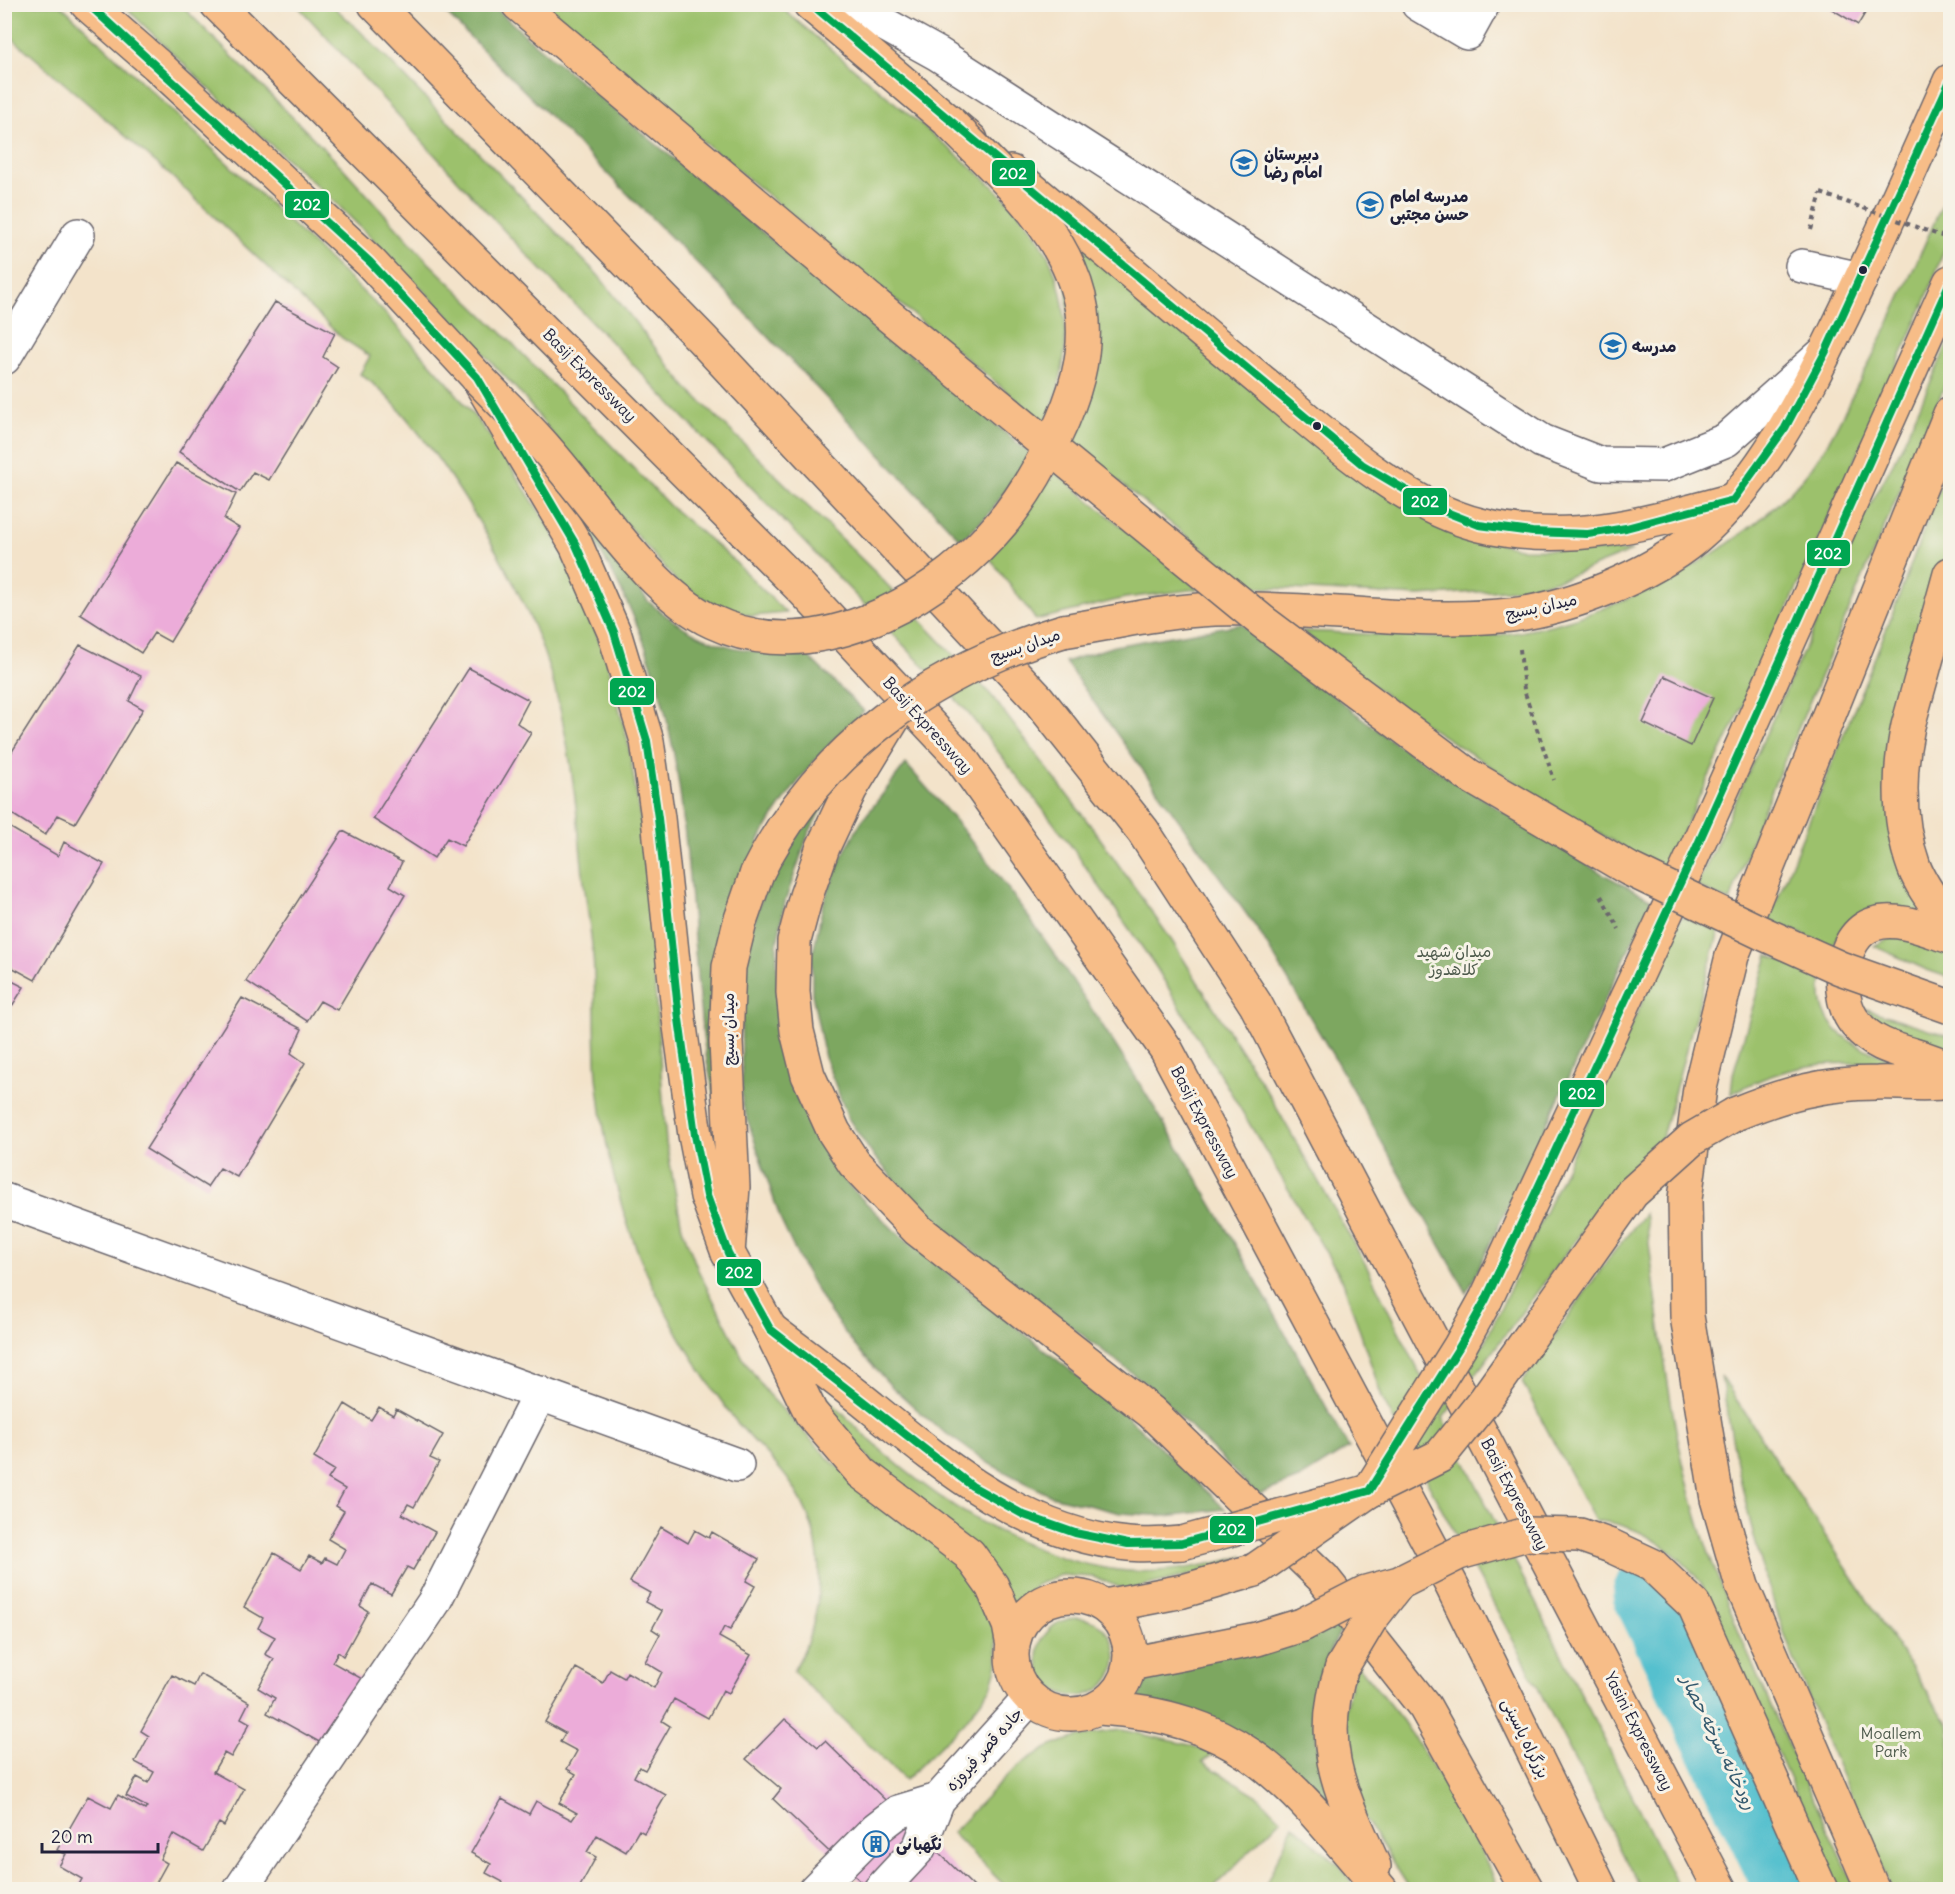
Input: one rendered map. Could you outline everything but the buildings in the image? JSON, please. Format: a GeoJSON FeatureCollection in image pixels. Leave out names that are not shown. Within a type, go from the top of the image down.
{"type":"FeatureCollection","features":[{"type":"Feature","properties":{"kind":"main road"},"geometry":{"type":"LineString","coordinates":[[87,4],[157,65],[370,262],[547,449],[667,593],[713,623],[785,639],[821,635],[875,618],[933,585],[966,560],[994,532],[1039,470],[1071,405],[1081,369],[1082,314],[1077,289],[1057,244],[1033,210],[950,123]]}},
{"type":"Feature","properties":{"kind":"main road","name":"Basij Expressway"},"geometry":{"type":"LineString","coordinates":[[217,4],[802,589],[960,757],[1166,1048],[1452,1586]]}},
{"type":"Feature","properties":{"kind":"main road","name":"Basij Expressway"},"geometry":{"type":"LineString","coordinates":[[375,4],[702,339],[1030,691],[1143,831],[1256,1005],[1557,1573]]}},
{"type":"Feature","properties":{"kind":"main road"},"geometry":{"type":"LineString","coordinates":[[518,4],[871,301],[1263,621],[1468,776],[1629,869],[1762,933],[1840,968],[1950,1007]]}},
{"type":"Feature","properties":{"kind":"main road"},"geometry":{"type":"LineString","coordinates":[[810,4],[1363,465],[1436,508],[1479,525],[1532,532],[1588,534],[1626,528],[1733,500]]}},
{"type":"Feature","properties":{"kind":"main road","name":"میدان بسیج"},"geometry":{"type":"LineString","coordinates":[[728,1253],[733,1187],[726,1042],[729,967],[740,922],[757,873],[776,835],[833,763],[863,735],[954,674],[1019,644],[1063,631],[1176,611],[1218,609],[1439,618],[1513,614],[1569,602],[1646,571],[1695,538],[1733,500],[1785,428],[1861,279],[1950,81]]}},
{"type":"Feature","properties":{"kind":"main road"},"geometry":{"type":"LineString","coordinates":[[770,1329],[925,1452],[972,1486],[1024,1515],[1075,1533],[1128,1544],[1182,1543],[1369,1491],[1460,1346],[1486,1299],[1689,864],[1950,282]]}},
{"type":"Feature","properties":{"kind":"main road"},"geometry":{"type":"LineString","coordinates":[[477,377],[576,545],[614,632],[647,741],[658,818],[679,1019],[695,1135],[708,1196],[728,1253],[770,1329],[811,1413],[862,1473],[969,1554],[986,1574],[1009,1625],[1013,1647],[1012,1665],[1018,1683],[1030,1698],[1045,1708],[1063,1714],[1082,1714],[1099,1708],[1114,1696],[1125,1682],[1130,1664],[1130,1646],[1126,1629],[1105,1606],[1082,1596],[1062,1596],[1045,1602],[1029,1613],[1019,1628],[1013,1647]]}},
{"type":"Feature","properties":{"kind":"main road"},"geometry":{"type":"LineString","coordinates":[[1873,1890],[1742,1586],[1717,1499],[1687,1316],[1685,1199],[1700,1088],[1732,956],[1950,414]]}},
{"type":"Feature","properties":{"kind":"main road"},"geometry":{"type":"LineString","coordinates":[[1950,574],[1908,726],[1902,764],[1901,802],[1915,869],[1950,926]]}},
{"type":"Feature","properties":{"kind":"main road"},"geometry":{"type":"LineString","coordinates":[[899,710],[850,790],[823,847],[794,941],[793,992],[797,1031],[808,1075],[834,1132],[854,1163],[918,1230],[1151,1412],[1323,1578],[1425,1707],[1527,1890]]}},
{"type":"Feature","properties":{"kind":"main road"},"geometry":{"type":"LineString","coordinates":[[1950,937],[1911,925],[1890,922],[1872,924],[1857,938],[1846,956],[1841,981],[1843,1000],[1855,1023],[1875,1042],[1941,1063],[1950,1069]]}},
{"type":"Feature","properties":{"kind":"main road"},"geometry":{"type":"LineString","coordinates":[[1105,1606],[1183,1592],[1255,1570],[1369,1491],[1440,1456],[1486,1399],[1632,1193],[1692,1139],[1735,1114],[1781,1095],[1819,1087],[1877,1083],[1929,1085],[1950,1082]]}},
{"type":"Feature","properties":{"kind":"main road"},"geometry":{"type":"LineString","coordinates":[[1130,1664],[1257,1639],[1302,1625],[1366,1593],[1399,1583],[1459,1553],[1527,1534],[1580,1535],[1652,1564],[1694,1605],[1821,1890]]}},
{"type":"Feature","properties":{"kind":"main road","name":"Yasini Expressway"},"geometry":{"type":"LineString","coordinates":[[1557,1573],[1721,1890]]}},
{"type":"Feature","properties":{"kind":"main road"},"geometry":{"type":"LineString","coordinates":[[1382,1890],[1347,1805],[1332,1758],[1330,1722],[1334,1692],[1342,1667],[1370,1620],[1399,1583]]}},
{"type":"Feature","properties":{"kind":"main road","name":"بزرگراه یاسینی"},"geometry":{"type":"LineString","coordinates":[[1452,1586],[1601,1890]]}},
{"type":"Feature","properties":{"kind":"main road"},"geometry":{"type":"LineString","coordinates":[[1099,1708],[1125,1709],[1191,1724],[1239,1746],[1278,1774],[1299,1794],[1382,1890]]}},
{"type":"Feature","properties":{"kind":"street"},"geometry":{"type":"LineString","coordinates":[[848,4],[938,54],[1542,441],[1601,464],[1664,465],[1726,440],[1826,351]]}},
{"type":"Feature","properties":{"kind":"street"},"geometry":{"type":"LineString","coordinates":[[1418,4],[1467,33],[1483,4]]}},
{"type":"Feature","properties":{"kind":"street"},"geometry":{"type":"LineString","coordinates":[[4,358],[78,235]]}},
{"type":"Feature","properties":{"kind":"street"},"geometry":{"type":"LineString","coordinates":[[1802,266],[1861,279]]}},
{"type":"Feature","properties":{"kind":"street"},"geometry":{"type":"LineString","coordinates":[[4,1200],[737,1465]]}},
{"type":"Feature","properties":{"kind":"street"},"geometry":{"type":"LineString","coordinates":[[240,1890],[434,1602],[540,1393]]}},
{"type":"Feature","properties":{"kind":"street","name":"جاده قصر فیروزه"},"geometry":{"type":"LineString","coordinates":[[938,1800],[1030,1698]]}},
{"type":"Feature","properties":{"kind":"street"},"geometry":{"type":"LineString","coordinates":[[815,1890],[877,1828],[898,1812],[938,1800]]}},
{"type":"Feature","properties":{"kind":"street"},"geometry":{"type":"LineString","coordinates":[[880,1890],[919,1848],[938,1800]]}},
{"type":"Feature","properties":{"kind":"path"},"geometry":{"type":"LineString","coordinates":[[1821,193],[1950,239]]}},
{"type":"Feature","properties":{"kind":"path"},"geometry":{"type":"LineString","coordinates":[[1520,642],[1524,690],[1554,780]]}},
{"type":"Feature","properties":{"kind":"path"},"geometry":{"type":"LineString","coordinates":[[1600,894],[1623,938]]}},
{"type":"Feature","properties":{"kind":"green space"},"geometry":{"type":"Polygon","coordinates":[[[4,5],[61,5],[382,310],[448,383],[496,444],[553,533],[583,599],[606,658],[628,742],[645,849],[666,1142],[682,1228],[698,1270],[744,1360],[767,1393],[833,1463],[968,1569],[996,1630],[998,1664],[991,1688],[963,1724],[905,1780],[793,1671],[812,1627],[819,1580],[818,1555],[805,1509],[787,1478],[729,1412],[697,1365],[655,1289],[623,1210],[610,1161],[599,1094],[593,955],[566,736],[548,665],[532,622],[512,580],[465,499],[431,449],[389,399],[360,374],[370,356],[342,338],[169,174],[5,32],[4,5]]]}},
{"type":"Feature","properties":{"kind":"green space"},"geometry":{"type":"Polygon","coordinates":[[[123,5],[181,5],[343,168],[429,263],[509,340],[671,507],[731,558],[786,613],[752,616],[717,606],[679,584],[590,482],[522,395],[441,308],[334,201],[223,102],[123,5]]]}},
{"type":"Feature","properties":{"kind":"green space"},"geometry":{"type":"Polygon","coordinates":[[[297,5],[332,5],[360,31],[598,275],[686,387],[877,574],[991,695],[1097,834],[1172,941],[1272,1100],[1366,1265],[1440,1414],[1485,1341],[1682,916],[1719,931],[1662,1137],[1623,1177],[1443,1418],[1679,1889],[1641,1889],[1521,1655],[1383,1400],[1343,1281],[1156,967],[1069,843],[966,710],[511,238],[297,5]]]}},
{"type":"Feature","properties":{"kind":"green space"},"geometry":{"type":"Polygon","coordinates":[[[438,5],[492,5],[535,44],[1032,455],[988,515],[961,540],[723,289],[438,5]]]}},
{"type":"Feature","properties":{"kind":"green space"},"geometry":{"type":"Polygon","coordinates":[[[544,5],[778,5],[986,180],[1020,214],[1038,237],[1051,262],[1060,288],[1064,315],[1065,342],[1062,369],[1045,423],[628,80],[544,5]]]}},
{"type":"Feature","properties":{"kind":"green space"},"geometry":{"type":"Polygon","coordinates":[[[1950,187],[1950,234],[1925,302],[1762,666],[1664,870],[1570,817],[1418,720],[1302,631],[1411,637],[1466,637],[1520,632],[1600,610],[1641,593],[1720,549],[1756,523],[1787,494],[1820,455],[1881,339],[1950,187]]]}},
{"type":"Feature","properties":{"kind":"green space"},"geometry":{"type":"Polygon","coordinates":[[[1063,231],[1486,540],[1523,549],[1632,551],[1565,578],[1520,589],[1419,596],[1251,587],[1067,441],[1075,430],[1063,231]]]}},
{"type":"Feature","properties":{"kind":"green space"},"geometry":{"type":"Polygon","coordinates":[[[1950,339],[1950,373],[1757,825],[1730,902],[1697,886],[1867,511],[1898,454],[1950,339]]]}},
{"type":"Feature","properties":{"kind":"green space"},"geometry":{"type":"Polygon","coordinates":[[[518,428],[648,601],[666,616],[684,628],[721,644],[760,652],[805,653],[864,711],[833,740],[806,771],[759,840],[726,1148],[703,1034],[685,833],[679,786],[661,695],[635,620],[607,562],[573,507],[518,428]]]}},
{"type":"Feature","properties":{"kind":"green space"},"geometry":{"type":"Polygon","coordinates":[[[1950,460],[1950,540],[1896,728],[1935,920],[1889,909],[1863,912],[1851,918],[1832,947],[1769,920],[1892,615],[1950,460]]]}},
{"type":"Feature","properties":{"kind":"green space"},"geometry":{"type":"Polygon","coordinates":[[[1055,472],[1198,589],[1125,598],[1036,620],[989,557],[1055,472]]]}},
{"type":"Feature","properties":{"kind":"green space","name":"میدان شهید کلاهدوز"},"geometry":{"type":"Polygon","coordinates":[[[1241,624],[1393,742],[1594,869],[1652,900],[1467,1293],[1335,1059],[1260,933],[1065,662],[1114,646],[1241,624]]]}},
{"type":"Feature","properties":{"kind":"green space"},"geometry":{"type":"Polygon","coordinates":[[[906,764],[979,850],[1081,993],[1175,1142],[1307,1371],[1349,1448],[1301,1478],[1257,1495],[1154,1390],[925,1214],[872,1154],[848,1118],[825,1058],[812,994],[812,958],[823,904],[841,858],[861,822],[906,764]]]}},
{"type":"Feature","properties":{"kind":"green space"},"geometry":{"type":"Polygon","coordinates":[[[833,785],[808,835],[785,902],[777,945],[777,1006],[783,1050],[797,1098],[820,1145],[850,1187],[894,1230],[1124,1413],[1225,1509],[1167,1516],[1120,1513],[1051,1496],[990,1464],[934,1425],[891,1386],[854,1345],[827,1308],[802,1265],[781,1221],[742,1103],[741,961],[775,858],[833,785]]]}},
{"type":"Feature","properties":{"kind":"green space"},"geometry":{"type":"Polygon","coordinates":[[[1897,934],[1950,951],[1950,978],[1874,946],[1897,934]]]}},
{"type":"Feature","properties":{"kind":"green space"},"geometry":{"type":"Polygon","coordinates":[[[1768,955],[1822,978],[1821,998],[1826,1015],[1847,1039],[1878,1054],[1912,1066],[1840,1063],[1799,1068],[1778,1073],[1731,1094],[1733,1074],[1768,955]]]}},
{"type":"Feature","properties":{"kind":"green space"},"geometry":{"type":"Polygon","coordinates":[[[1866,1009],[1950,1036],[1950,1052],[1915,1042],[1893,1032],[1883,1026],[1866,1009]]]}},
{"type":"Feature","properties":{"kind":"green space"},"geometry":{"type":"Polygon","coordinates":[[[1645,1213],[1674,1418],[1682,1459],[1704,1539],[1737,1628],[1855,1889],[1839,1889],[1701,1583],[1680,1559],[1654,1540],[1626,1527],[1595,1521],[1522,1382],[1609,1258],[1645,1213]]]}},
{"type":"Feature","properties":{"kind":"green space"},"geometry":{"type":"Polygon","coordinates":[[[795,1361],[862,1432],[899,1465],[938,1495],[980,1521],[1023,1543],[1069,1560],[1132,1571],[1181,1569],[1244,1556],[1207,1571],[1127,1590],[1093,1577],[1061,1575],[1036,1585],[1014,1609],[871,1460],[844,1428],[795,1361]]]}},
{"type":"Feature","properties":{"kind":"green space","name":"Moallem Park"},"geometry":{"type":"Polygon","coordinates":[[[1721,1376],[1950,1727],[1950,1889],[1891,1889],[1806,1691],[1771,1594],[1745,1502],[1721,1376]]]}},
{"type":"Feature","properties":{"kind":"green space"},"geometry":{"type":"Polygon","coordinates":[[[1077,1618],[1092,1621],[1104,1630],[1113,1642],[1116,1657],[1113,1672],[1104,1684],[1092,1693],[1077,1696],[1062,1693],[1050,1684],[1041,1672],[1038,1657],[1041,1642],[1050,1630],[1062,1621],[1077,1618]]]}},
{"type":"Feature","properties":{"kind":"green space"},"geometry":{"type":"Polygon","coordinates":[[[1348,1618],[1324,1668],[1315,1715],[1321,1763],[1339,1816],[1309,1791],[1137,1702],[1152,1664],[1348,1618]]]}},
{"type":"Feature","properties":{"kind":"green space"},"geometry":{"type":"Polygon","coordinates":[[[1356,1663],[1403,1721],[1461,1810],[1499,1889],[1410,1889],[1365,1819],[1341,1726],[1356,1663]]]}},
{"type":"Feature","properties":{"kind":"green space"},"geometry":{"type":"Polygon","coordinates":[[[1122,1730],[1190,1745],[1214,1754],[1202,1762],[1258,1796],[1281,1819],[1212,1889],[1008,1889],[952,1833],[1008,1775],[1025,1761],[1066,1740],[1122,1730]]]}},
{"type":"Feature","properties":{"kind":"green space"},"geometry":{"type":"Polygon","coordinates":[[[1293,1825],[1340,1866],[1357,1889],[1271,1889],[1266,1884],[1293,1825]]]}},
{"type":"Feature","properties":{"kind":"waterway","name":"رودخانه سرخه حصار"},"geometry":{"type":"LineString","coordinates":[[1647,1594],[1790,1890]]}},
{"type":"Feature","properties":{"kind":"transit line","name":"202"},"geometry":{"type":"LineString","coordinates":[[88,4],[370,262],[477,377],[576,545],[614,632],[647,741],[658,818],[679,1019],[695,1135],[707,1196],[728,1253],[770,1329],[972,1486],[1024,1515],[1075,1533],[1128,1544],[1182,1543],[1369,1491],[1460,1346],[1486,1299],[1689,864],[1950,282]]}},
{"type":"Feature","properties":{"kind":"transit line","name":"202"},"geometry":{"type":"LineString","coordinates":[[811,4],[1363,465],[1436,508],[1479,525],[1532,532],[1588,534],[1626,528],[1733,500],[1785,428],[1826,351],[1950,81]]}},
{"type":"Feature","properties":{"kind":"place","name":"دبیرستان امام رضا"},"geometry":{"type":"Point","coordinates":[1244,163]}},
{"type":"Feature","properties":{"kind":"place","name":"مدرسه امام حسن مجتبی"},"geometry":{"type":"Point","coordinates":[1370,205]}},
{"type":"Feature","properties":{"kind":"place","name":"مدرسه"},"geometry":{"type":"Point","coordinates":[1613,346]}},
{"type":"Feature","properties":{"kind":"place","name":"نگهبانی"},"geometry":{"type":"Point","coordinates":[876,1844]}}]}
